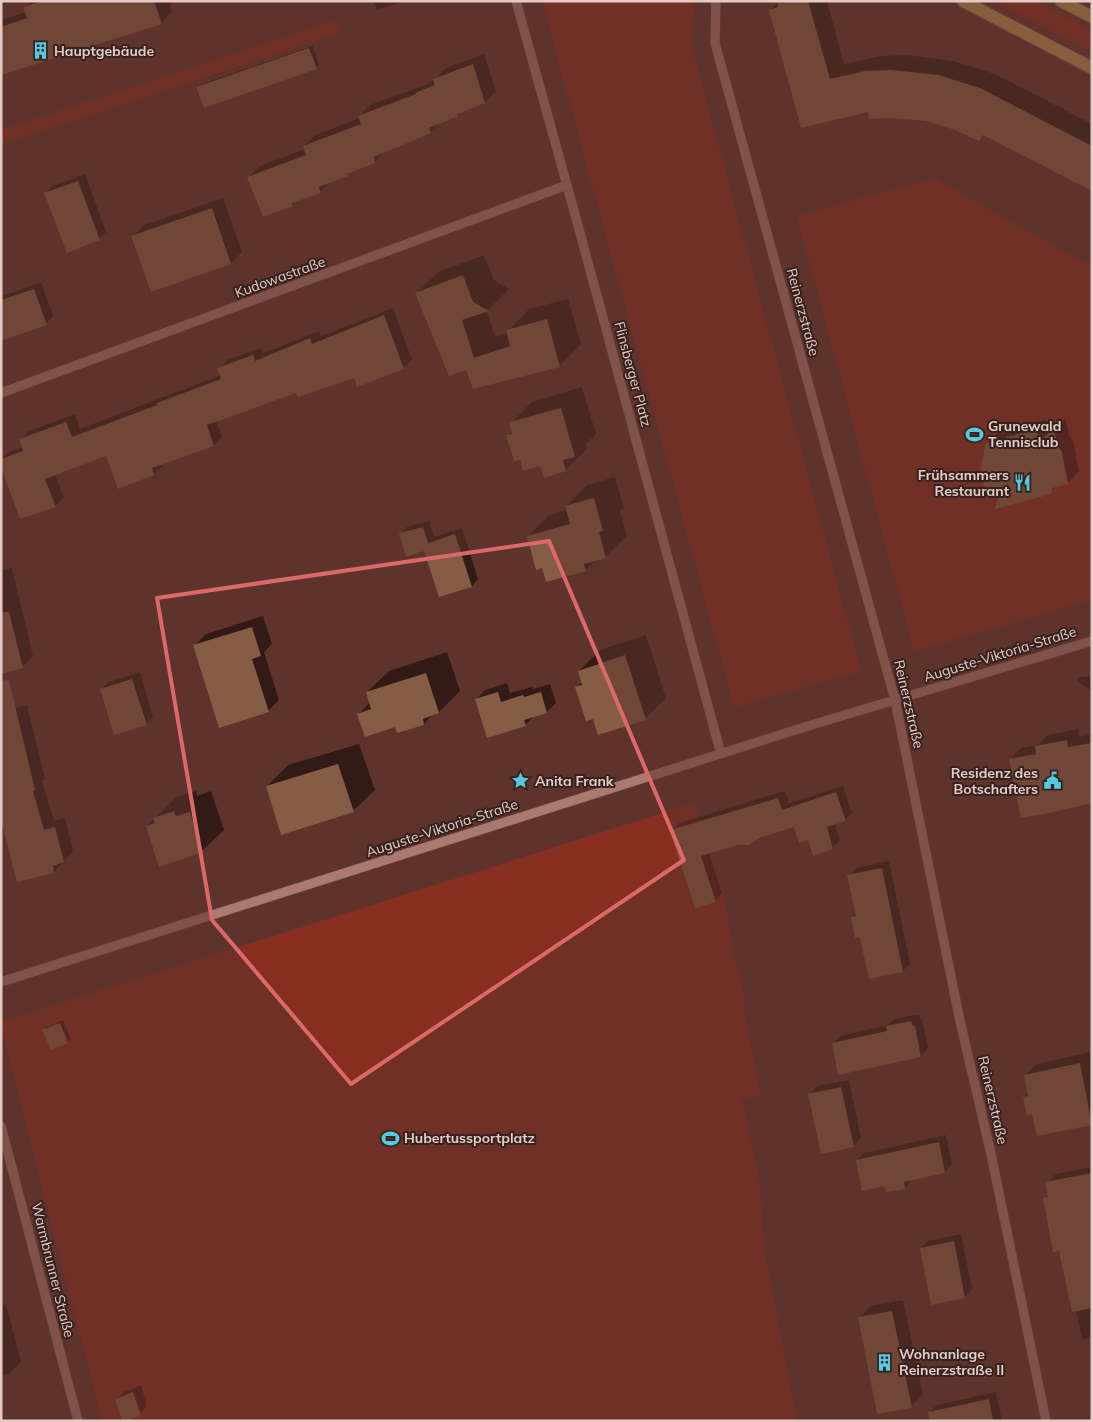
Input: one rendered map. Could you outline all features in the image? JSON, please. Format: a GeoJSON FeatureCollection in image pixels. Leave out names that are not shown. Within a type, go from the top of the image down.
{"type":"FeatureCollection","features":[{"type":"Feature","properties":{"kind":"main road"},"geometry":{"type":"LineString","coordinates":[[963,1],[1092,68]]}},
{"type":"Feature","properties":{"kind":"main road"},"geometry":{"type":"LineString","coordinates":[[1061,1],[1092,17]]}},
{"type":"Feature","properties":{"kind":"street","name":"Flinsberger Platz"},"geometry":{"type":"LineString","coordinates":[[516,1],[721,754]]}},
{"type":"Feature","properties":{"kind":"street","name":"Reinerzstraße"},"geometry":{"type":"LineString","coordinates":[[716,1],[715,43],[895,700],[960,1021],[991,1154],[1046,1421]]}},
{"type":"Feature","properties":{"kind":"street","name":"Kudowastraße"},"geometry":{"type":"LineString","coordinates":[[1,393],[567,185]]}},
{"type":"Feature","properties":{"kind":"street","name":"Auguste-Viktoria-Straße"},"geometry":{"type":"LineString","coordinates":[[1,982],[721,754],[1092,641]]}},
{"type":"Feature","properties":{"kind":"street","name":"Warmbrunner Straße"},"geometry":{"type":"LineString","coordinates":[[1,1126],[78,1421]]}},
{"type":"Feature","properties":{"kind":"highlighted area"},"geometry":{"type":"Polygon","coordinates":[[[549,541],[684,860],[351,1084],[212,920],[157,598],[549,541]]]}},
{"type":"Feature","properties":{"kind":"shaded area"},"geometry":{"type":"Polygon","coordinates":[[[542,1],[695,1],[691,44],[861,671],[734,707],[542,1]]]}},
{"type":"Feature","properties":{"kind":"shaded area"},"geometry":{"type":"Polygon","coordinates":[[[993,1],[1037,1],[1092,30],[1092,52],[993,1]]]}},
{"type":"Feature","properties":{"kind":"shaded area"},"geometry":{"type":"Polygon","coordinates":[[[336,20],[341,33],[1,144],[1,130],[336,20]]]}},
{"type":"Feature","properties":{"kind":"shaded area","name":"Grunewald Tennisclub"},"geometry":{"type":"Polygon","coordinates":[[[934,178],[1092,267],[1092,600],[914,651],[797,216],[934,178]]]}},
{"type":"Feature","properties":{"kind":"shaded area","name":"Hubertussportplatz"},"geometry":{"type":"Polygon","coordinates":[[[694,803],[724,898],[734,952],[746,1001],[743,1007],[761,1095],[742,1099],[759,1177],[765,1252],[797,1421],[102,1421],[1,1022],[694,803]]]}},
{"type":"Feature","properties":{"kind":"building","name":"Hauptgebäude"},"geometry":{"type":"Polygon","coordinates":[[[43,1],[154,1],[162,24],[1,75],[1,27],[27,18],[23,7],[43,1]]]}},
{"type":"Feature","properties":{"kind":"building"},"geometry":{"type":"Polygon","coordinates":[[[777,1],[808,1],[830,79],[865,71],[891,70],[938,75],[980,88],[1092,146],[1092,191],[983,135],[979,141],[955,130],[927,121],[889,118],[869,119],[868,112],[801,128],[769,10],[778,7],[777,1]]]}},
{"type":"Feature","properties":{"kind":"building"},"geometry":{"type":"Polygon","coordinates":[[[309,48],[317,69],[204,108],[196,87],[309,48]]]}},
{"type":"Feature","properties":{"kind":"building"},"geometry":{"type":"Polygon","coordinates":[[[473,64],[485,103],[429,128],[431,133],[374,157],[375,163],[319,187],[321,193],[292,203],[293,206],[263,217],[247,177],[306,155],[303,146],[361,124],[358,116],[416,94],[435,85],[433,79],[473,64]]]}},
{"type":"Feature","properties":{"kind":"building"},"geometry":{"type":"Polygon","coordinates":[[[78,181],[100,240],[67,253],[44,193],[78,181]]]}},
{"type":"Feature","properties":{"kind":"building"},"geometry":{"type":"Polygon","coordinates":[[[212,208],[231,264],[151,292],[131,236],[212,208]]]}},
{"type":"Feature","properties":{"kind":"building"},"geometry":{"type":"Polygon","coordinates":[[[463,275],[473,302],[489,311],[462,320],[474,358],[510,346],[506,330],[547,319],[560,367],[473,389],[466,370],[449,376],[415,293],[463,275]]]}},
{"type":"Feature","properties":{"kind":"building"},"geometry":{"type":"Polygon","coordinates":[[[34,289],[47,325],[1,341],[1,300],[34,289]]]}},
{"type":"Feature","properties":{"kind":"building"},"geometry":{"type":"Polygon","coordinates":[[[384,315],[404,369],[357,387],[354,378],[298,397],[296,393],[207,425],[214,446],[152,468],[154,475],[118,489],[106,456],[45,479],[56,507],[20,519],[1,467],[1,459],[23,451],[19,439],[66,422],[72,437],[221,379],[217,368],[253,355],[255,361],[310,338],[312,344],[384,315]]]}},
{"type":"Feature","properties":{"kind":"building"},"geometry":{"type":"Polygon","coordinates":[[[561,408],[575,457],[563,460],[566,471],[544,478],[540,466],[523,471],[520,460],[514,461],[506,435],[512,434],[509,422],[561,408]]]}},
{"type":"Feature","properties":{"kind":"building"},"geometry":{"type":"Polygon","coordinates":[[[1053,428],[1062,452],[1068,484],[1053,488],[1051,494],[995,509],[998,498],[983,485],[985,476],[980,472],[986,443],[1033,430],[1044,438],[1053,428]]]}},
{"type":"Feature","properties":{"kind":"building"},"geometry":{"type":"Polygon","coordinates":[[[594,498],[603,531],[599,532],[606,558],[584,564],[586,571],[546,582],[542,568],[536,570],[527,536],[570,524],[565,506],[594,498]]]}},
{"type":"Feature","properties":{"kind":"building"},"geometry":{"type":"Polygon","coordinates":[[[423,527],[428,543],[455,534],[472,587],[439,597],[424,551],[406,557],[399,533],[423,527]]]}},
{"type":"Feature","properties":{"kind":"building"},"geometry":{"type":"Polygon","coordinates":[[[1,612],[9,612],[23,668],[1,674],[1,612]]]}},
{"type":"Feature","properties":{"kind":"building"},"geometry":{"type":"Polygon","coordinates":[[[252,627],[261,656],[252,659],[269,712],[219,728],[193,645],[252,627]]]}},
{"type":"Feature","properties":{"kind":"building"},"geometry":{"type":"Polygon","coordinates":[[[625,655],[646,720],[598,735],[593,719],[586,721],[575,687],[582,685],[578,671],[625,655]]]}},
{"type":"Feature","properties":{"kind":"building"},"geometry":{"type":"Polygon","coordinates":[[[426,673],[439,713],[423,719],[424,725],[397,733],[395,727],[365,737],[357,714],[371,709],[366,692],[426,673]]]}},
{"type":"Feature","properties":{"kind":"building"},"geometry":{"type":"Polygon","coordinates":[[[132,679],[147,725],[114,735],[100,689],[132,679]]]}},
{"type":"Feature","properties":{"kind":"building"},"geometry":{"type":"Polygon","coordinates":[[[9,680],[35,790],[33,791],[44,830],[55,827],[64,862],[53,866],[54,873],[17,882],[1,820],[1,681],[9,680]]]}},
{"type":"Feature","properties":{"kind":"building"},"geometry":{"type":"Polygon","coordinates":[[[498,692],[501,702],[541,692],[547,713],[524,720],[526,726],[487,738],[475,699],[498,692]]]}},
{"type":"Feature","properties":{"kind":"building","name":"Residenz des Botschafters"},"geometry":{"type":"Polygon","coordinates":[[[1067,740],[1068,747],[1092,743],[1092,803],[1021,818],[1009,759],[1036,754],[1035,746],[1067,740]]]}},
{"type":"Feature","properties":{"kind":"building"},"geometry":{"type":"Polygon","coordinates":[[[338,764],[354,812],[281,835],[266,786],[338,764]]]}},
{"type":"Feature","properties":{"kind":"building"},"geometry":{"type":"Polygon","coordinates":[[[836,792],[846,821],[827,827],[833,849],[813,856],[808,840],[799,843],[794,827],[759,838],[749,845],[738,845],[701,856],[716,902],[695,908],[670,830],[778,798],[782,810],[836,792]]]}},
{"type":"Feature","properties":{"kind":"building"},"geometry":{"type":"Polygon","coordinates":[[[174,811],[176,816],[190,812],[203,852],[159,867],[146,826],[155,823],[153,818],[174,811]]]}},
{"type":"Feature","properties":{"kind":"building"},"geometry":{"type":"Polygon","coordinates":[[[882,868],[903,972],[869,979],[860,938],[855,938],[851,917],[856,916],[847,875],[882,868]]]}},
{"type":"Feature","properties":{"kind":"building"},"geometry":{"type":"Polygon","coordinates":[[[911,1021],[913,1026],[915,1026],[921,1057],[838,1075],[832,1043],[887,1031],[886,1026],[911,1021]]]}},
{"type":"Feature","properties":{"kind":"building"},"geometry":{"type":"Polygon","coordinates":[[[60,1023],[68,1043],[51,1050],[42,1030],[60,1023]]]}},
{"type":"Feature","properties":{"kind":"building"},"geometry":{"type":"Polygon","coordinates":[[[1080,1063],[1092,1125],[1037,1136],[1032,1114],[1027,1116],[1023,1097],[1028,1096],[1024,1075],[1080,1063]]]}},
{"type":"Feature","properties":{"kind":"building"},"geometry":{"type":"Polygon","coordinates":[[[841,1087],[854,1147],[821,1154],[808,1094],[841,1087]]]}},
{"type":"Feature","properties":{"kind":"building"},"geometry":{"type":"Polygon","coordinates":[[[939,1142],[945,1173],[904,1182],[905,1189],[886,1192],[884,1186],[862,1191],[856,1160],[939,1142]]]}},
{"type":"Feature","properties":{"kind":"building"},"geometry":{"type":"Polygon","coordinates":[[[1092,1173],[1092,1308],[1072,1312],[1059,1251],[1053,1252],[1043,1198],[1048,1197],[1045,1182],[1092,1173]]]}},
{"type":"Feature","properties":{"kind":"building","name":"Wohnanlage Reinerzstraße II"},"geometry":{"type":"Polygon","coordinates":[[[954,1241],[965,1298],[931,1305],[920,1248],[954,1241]]]}},
{"type":"Feature","properties":{"kind":"building","name":"Wohnanlage Reinerzstraße II"},"geometry":{"type":"Polygon","coordinates":[[[892,1311],[912,1408],[877,1414],[858,1317],[892,1311]]]}},
{"type":"Feature","properties":{"kind":"building"},"geometry":{"type":"Polygon","coordinates":[[[133,1392],[141,1415],[127,1421],[122,1421],[115,1399],[133,1392]]]}},
{"type":"Feature","properties":{"kind":"building","name":"Wohnanlage Reinerzstraße II"},"geometry":{"type":"Polygon","coordinates":[[[989,1399],[993,1421],[929,1421],[928,1412],[989,1399]]]}},
{"type":"Feature","properties":{"kind":"place","name":"Hauptgebäude"},"geometry":{"type":"Point","coordinates":[40,51]}},
{"type":"Feature","properties":{"kind":"place","name":"Grunewald Tennisclub"},"geometry":{"type":"Point","coordinates":[974,434]}},
{"type":"Feature","properties":{"kind":"place","name":"Frühsammers Restaurant"},"geometry":{"type":"Point","coordinates":[1023,483]}},
{"type":"Feature","properties":{"kind":"place","name":"Anita Frank"},"geometry":{"type":"Point","coordinates":[521,781]}},
{"type":"Feature","properties":{"kind":"place","name":"Residenz des Botschafters"},"geometry":{"type":"Point","coordinates":[1052,781]}},
{"type":"Feature","properties":{"kind":"place","name":"Hubertussportplatz"},"geometry":{"type":"Point","coordinates":[390,1138]}},
{"type":"Feature","properties":{"kind":"place","name":"Wohnanlage Reinerzstraße II"},"geometry":{"type":"Point","coordinates":[885,1362]}}]}
